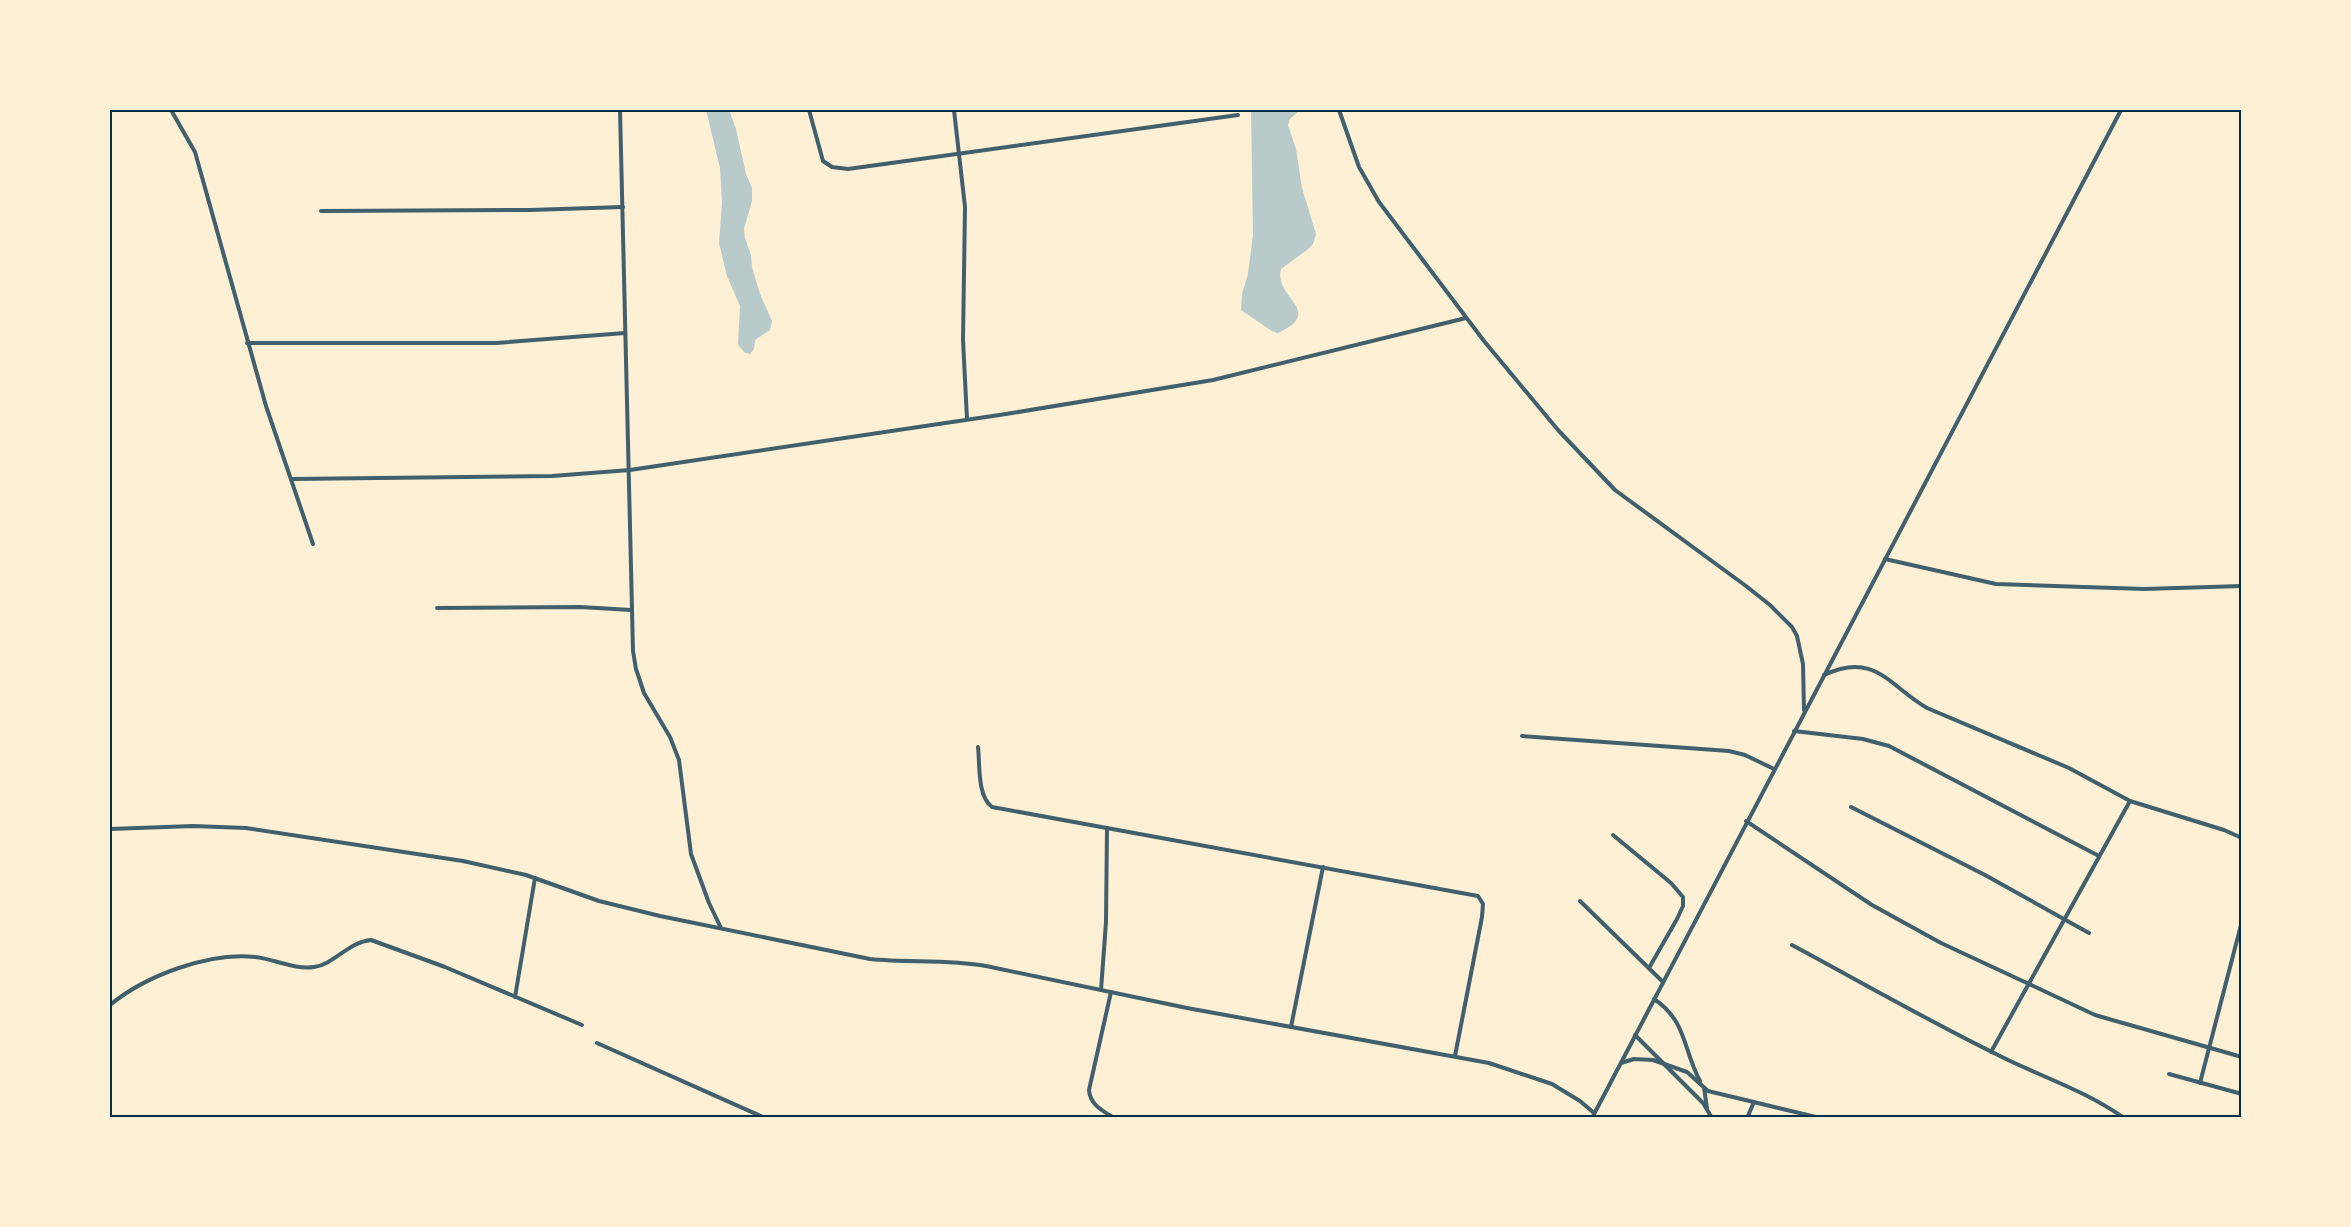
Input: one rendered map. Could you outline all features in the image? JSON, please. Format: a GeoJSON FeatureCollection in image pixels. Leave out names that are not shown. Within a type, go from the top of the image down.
{"type":"FeatureCollection","features":[{"type":"Feature","properties":{"kind":"street"},"geometry":{"type":"LineString","coordinates":[[171,110],[195,152],[247,343],[313,544]]}},
{"type":"Feature","properties":{"kind":"street"},"geometry":{"type":"LineString","coordinates":[[620,110],[630,471],[631,610],[636,669],[644,693],[670,737],[679,760],[691,854],[721,928]]}},
{"type":"Feature","properties":{"kind":"street"},"geometry":{"type":"LineString","coordinates":[[809,110],[823,161],[832,167],[848,169],[1238,115]]}},
{"type":"Feature","properties":{"kind":"street"},"geometry":{"type":"LineString","coordinates":[[954,110],[966,231],[963,340],[967,419]]}},
{"type":"Feature","properties":{"kind":"street"},"geometry":{"type":"LineString","coordinates":[[1340,110],[1353,154],[1368,184],[1466,318],[1558,430],[1615,490],[1746,586],[1792,627],[1797,636],[1803,664],[1804,711]]}},
{"type":"Feature","properties":{"kind":"street"},"geometry":{"type":"LineString","coordinates":[[110,829],[193,826],[246,828],[463,861],[535,878],[599,901],[870,959],[956,961],[1509,1068],[1551,1084],[1580,1101],[1593,1115],[1822,675],[2121,110]]}},
{"type":"Feature","properties":{"kind":"street"},"geometry":{"type":"LineString","coordinates":[[321,211],[623,207]]}},
{"type":"Feature","properties":{"kind":"street"},"geometry":{"type":"LineString","coordinates":[[291,479],[542,476],[630,471],[1213,380],[1466,318]]}},
{"type":"Feature","properties":{"kind":"street"},"geometry":{"type":"LineString","coordinates":[[247,343],[496,343],[625,333]]}},
{"type":"Feature","properties":{"kind":"street"},"geometry":{"type":"LineString","coordinates":[[1885,559],[1996,584],[2144,589],[2241,586]]}},
{"type":"Feature","properties":{"kind":"street"},"geometry":{"type":"LineString","coordinates":[[437,608],[570,607],[631,610]]}},
{"type":"Feature","properties":{"kind":"street"},"geometry":{"type":"LineString","coordinates":[[1822,675],[1836,669],[1862,667],[1885,675],[1927,708],[2069,768],[2130,801],[2224,830],[2241,838]]}},
{"type":"Feature","properties":{"kind":"street"},"geometry":{"type":"LineString","coordinates":[[1794,731],[1863,739],[1889,746],[2099,856]]}},
{"type":"Feature","properties":{"kind":"street"},"geometry":{"type":"LineString","coordinates":[[1521,736],[1729,751],[1745,755],[1774,769]]}},
{"type":"Feature","properties":{"kind":"street"},"geometry":{"type":"LineString","coordinates":[[978,747],[980,776],[985,800],[992,807],[1472,894],[1482,899],[1482,917],[1455,1056]]}},
{"type":"Feature","properties":{"kind":"street"},"geometry":{"type":"LineString","coordinates":[[1991,1052],[2130,801]]}},
{"type":"Feature","properties":{"kind":"street"},"geometry":{"type":"LineString","coordinates":[[1851,807],[2089,933]]}},
{"type":"Feature","properties":{"kind":"street"},"geometry":{"type":"LineString","coordinates":[[1746,821],[1872,905],[1941,943],[2095,1015],[2124,1021],[2241,1057]]}},
{"type":"Feature","properties":{"kind":"street"},"geometry":{"type":"LineString","coordinates":[[1101,990],[1106,922],[1107,828]]}},
{"type":"Feature","properties":{"kind":"street"},"geometry":{"type":"LineString","coordinates":[[1613,835],[1671,883],[1683,897],[1683,906],[1677,919],[1649,968]]}},
{"type":"Feature","properties":{"kind":"street"},"geometry":{"type":"LineString","coordinates":[[1291,1027],[1323,867]]}},
{"type":"Feature","properties":{"kind":"street"},"geometry":{"type":"LineString","coordinates":[[515,997],[535,878]]}},
{"type":"Feature","properties":{"kind":"street"},"geometry":{"type":"LineString","coordinates":[[1580,902],[1663,982]]}},
{"type":"Feature","properties":{"kind":"street"},"geometry":{"type":"LineString","coordinates":[[2200,1083],[2241,921]]}},
{"type":"Feature","properties":{"kind":"street"},"geometry":{"type":"LineString","coordinates":[[110,1005],[136,986],[153,978],[204,961],[253,957],[308,968],[321,966],[350,946],[371,940],[446,967],[582,1025]]}},
{"type":"Feature","properties":{"kind":"street"},"geometry":{"type":"LineString","coordinates":[[1792,945],[1991,1052],[2086,1094],[2124,1118]]}},
{"type":"Feature","properties":{"kind":"street"},"geometry":{"type":"LineString","coordinates":[[1111,992],[1089,1090],[1095,1104],[1114,1118]]}},
{"type":"Feature","properties":{"kind":"street"},"geometry":{"type":"LineString","coordinates":[[1654,999],[1674,1017],[1690,1060],[1704,1088],[1707,1108]]}},
{"type":"Feature","properties":{"kind":"street"},"geometry":{"type":"LineString","coordinates":[[1635,1035],[1707,1108],[1712,1118]]}},
{"type":"Feature","properties":{"kind":"street"},"geometry":{"type":"LineString","coordinates":[[597,1042],[765,1118]]}},
{"type":"Feature","properties":{"kind":"street"},"geometry":{"type":"LineString","coordinates":[[1621,1063],[1643,1059],[1666,1064],[1687,1072],[1704,1088],[1714,1093],[1820,1118]]}},
{"type":"Feature","properties":{"kind":"street"},"geometry":{"type":"LineString","coordinates":[[2169,1074],[2241,1095]]}},
{"type":"Feature","properties":{"kind":"street"},"geometry":{"type":"LineString","coordinates":[[1747,1118],[1754,1102]]}},
{"type":"Feature","properties":{"kind":"shaded area"},"geometry":{"type":"Polygon","coordinates":[[[706,110],[729,110],[752,188],[752,201],[744,229],[745,238],[760,294],[772,321],[770,330],[755,340],[754,349],[750,354],[745,353],[738,345],[740,306],[727,276],[719,243],[722,203],[720,168],[706,110]]]}},
{"type":"Feature","properties":{"kind":"shaded area"},"geometry":{"type":"Polygon","coordinates":[[[1251,110],[1300,110],[1290,119],[1288,125],[1296,149],[1302,188],[1316,234],[1313,244],[1307,250],[1281,269],[1284,288],[1298,311],[1298,318],[1292,325],[1278,333],[1241,310],[1253,235],[1251,110]]]}}]}
